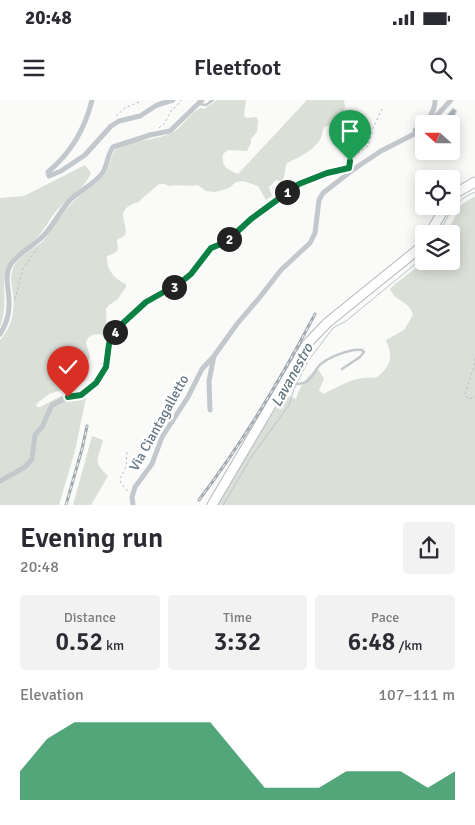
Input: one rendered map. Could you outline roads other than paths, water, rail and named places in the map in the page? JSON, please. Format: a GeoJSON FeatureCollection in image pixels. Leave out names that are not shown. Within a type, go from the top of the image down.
{"type":"FeatureCollection","features":[{"type":"Feature","properties":{"kind":"main road"},"geometry":{"type":"LineString","coordinates":[[460,191],[475,182]]}},
{"type":"Feature","properties":{"kind":"main road"},"geometry":{"type":"LineString","coordinates":[[212,505],[286,384],[307,344],[327,323],[415,251]]}},
{"type":"Feature","properties":{"kind":"street"},"geometry":{"type":"LineString","coordinates":[[92,100],[83,128],[64,158],[48,172],[48,175],[52,176],[85,155],[111,126],[119,120],[140,116],[157,105],[173,100]]}},
{"type":"Feature","properties":{"kind":"street"},"geometry":{"type":"LineString","coordinates":[[413,135],[414,131],[433,113],[435,100]]}},
{"type":"Feature","properties":{"kind":"street"},"geometry":{"type":"LineString","coordinates":[[437,115],[451,100]]}},
{"type":"Feature","properties":{"kind":"street"},"geometry":{"type":"LineString","coordinates":[[0,334],[5,326],[9,305],[7,278],[11,264],[25,250],[42,238],[58,214],[70,201],[97,179],[103,172],[112,147],[170,131],[200,102]]}},
{"type":"Feature","properties":{"kind":"street","name":"Via Ciantagalletto"},"geometry":{"type":"LineString","coordinates":[[133,505],[132,497],[135,488],[152,464],[162,437],[188,397],[202,369],[281,270],[310,243],[315,233],[320,200],[323,193],[351,168],[413,135]]}},
{"type":"Feature","properties":{"kind":"street","name":"Via Ciantagalletto"},"geometry":{"type":"LineString","coordinates":[[0,481],[25,466],[32,459],[35,435],[42,427],[52,405],[68,397],[81,395],[96,383],[106,367],[112,335],[141,306],[180,283],[191,274],[211,248],[226,242],[251,219],[299,184],[321,174],[351,168]]}},
{"type":"Feature","properties":{"kind":"street","name":"Via Ciantagalletto"},"geometry":{"type":"LineString","coordinates":[[210,410],[209,381],[214,356]]}},
{"type":"Feature","properties":{"kind":"lane"},"geometry":{"type":"LineString","coordinates":[[200,102],[206,105],[213,100]]}},
{"type":"Feature","properties":{"kind":"lane"},"geometry":{"type":"LineString","coordinates":[[286,384],[300,384],[308,381],[317,368],[325,361],[356,349],[364,352],[360,358],[342,369]]}},
{"type":"Feature","properties":{"kind":"waterway","name":"Lavanestro"},"geometry":{"type":"LineString","coordinates":[[444,225],[452,209],[475,192]]}},
{"type":"Feature","properties":{"kind":"waterway","name":"Lavanestro"},"geometry":{"type":"LineString","coordinates":[[223,505],[252,456],[289,405],[294,389],[308,361],[333,328],[346,321],[415,264]]}},
{"type":"Feature","properties":{"kind":"railway"},"geometry":{"type":"LineString","coordinates":[[199,500],[261,410],[315,314]]}},
{"type":"Feature","properties":{"kind":"railway"},"geometry":{"type":"LineString","coordinates":[[66,505],[87,426]]}}]}
